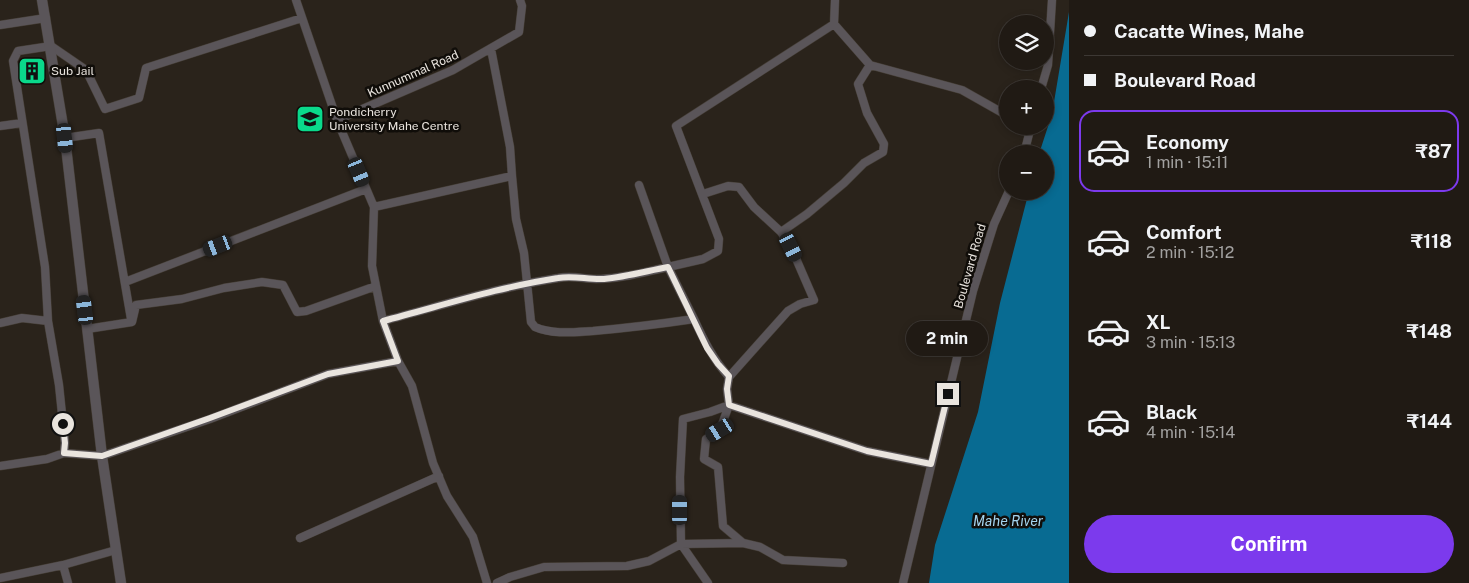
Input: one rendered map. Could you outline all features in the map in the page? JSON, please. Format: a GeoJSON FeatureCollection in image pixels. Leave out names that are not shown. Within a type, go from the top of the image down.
{"type":"FeatureCollection","features":[{"type":"Feature","properties":{"kind":"street"},"geometry":{"type":"LineString","coordinates":[[42,0],[65,138],[102,456],[121,583]]}},
{"type":"Feature","properties":{"kind":"street"},"geometry":{"type":"LineString","coordinates":[[296,0],[337,120],[374,207],[372,266],[383,321],[398,361],[412,386],[433,463],[447,496],[473,537],[487,583]]}},
{"type":"Feature","properties":{"kind":"street","name":"Kunnummal Road"},"geometry":{"type":"LineString","coordinates":[[337,120],[453,70],[519,32],[522,6],[520,0]]}},
{"type":"Feature","properties":{"kind":"street"},"geometry":{"type":"LineString","coordinates":[[835,0],[834,24],[870,65],[962,90],[999,111]]}},
{"type":"Feature","properties":{"kind":"street"},"geometry":{"type":"LineString","coordinates":[[1044,80],[1048,65],[1052,0]]}},
{"type":"Feature","properties":{"kind":"street"},"geometry":{"type":"LineString","coordinates":[[0,25],[46,18]]}},
{"type":"Feature","properties":{"kind":"street"},"geometry":{"type":"LineString","coordinates":[[64,453],[65,443],[59,385],[48,321],[45,267],[13,61],[18,51],[50,46],[86,70],[105,109],[139,98],[146,68],[302,18]]}},
{"type":"Feature","properties":{"kind":"street"},"geometry":{"type":"LineString","coordinates":[[383,321],[526,284],[576,276],[594,279],[616,278],[703,259],[718,251],[719,239],[676,126],[834,24]]}},
{"type":"Feature","properties":{"kind":"street"},"geometry":{"type":"LineString","coordinates":[[491,48],[510,147],[516,219],[524,253],[531,322],[535,328],[556,332],[582,331],[626,328],[694,319]]}},
{"type":"Feature","properties":{"kind":"street"},"geometry":{"type":"LineString","coordinates":[[781,232],[836,190],[864,163],[883,152],[884,144],[867,113],[858,84],[870,65]]}},
{"type":"Feature","properties":{"kind":"street"},"geometry":{"type":"LineString","coordinates":[[0,126],[22,123]]}},
{"type":"Feature","properties":{"kind":"street"},"geometry":{"type":"LineString","coordinates":[[65,138],[100,133],[132,322]]}},
{"type":"Feature","properties":{"kind":"street"},"geometry":{"type":"LineString","coordinates":[[374,207],[512,176]]}},
{"type":"Feature","properties":{"kind":"street"},"geometry":{"type":"LineString","coordinates":[[639,185],[668,267],[707,348],[729,376]]}},
{"type":"Feature","properties":{"kind":"street"},"geometry":{"type":"LineString","coordinates":[[703,194],[728,186],[738,188],[754,207],[781,232],[795,255],[814,300],[800,304],[788,311],[729,376],[727,389],[729,405],[720,430],[706,439],[704,459],[718,467],[723,526],[742,543]]}},
{"type":"Feature","properties":{"kind":"street"},"geometry":{"type":"LineString","coordinates":[[125,282],[366,189]]}},
{"type":"Feature","properties":{"kind":"street","name":"Boulevard Road"},"geometry":{"type":"LineString","coordinates":[[903,583],[973,291],[994,224],[1005,200]]}},
{"type":"Feature","properties":{"kind":"street"},"geometry":{"type":"LineString","coordinates":[[132,322],[136,305],[182,299],[224,288],[262,282],[283,286],[297,312],[306,311],[376,286]]}},
{"type":"Feature","properties":{"kind":"street"},"geometry":{"type":"LineString","coordinates":[[0,323],[22,318],[48,321]]}},
{"type":"Feature","properties":{"kind":"street"},"geometry":{"type":"LineString","coordinates":[[87,329],[132,322]]}},
{"type":"Feature","properties":{"kind":"street"},"geometry":{"type":"LineString","coordinates":[[0,466],[48,459],[64,453],[102,456],[328,374],[398,361]]}},
{"type":"Feature","properties":{"kind":"street"},"geometry":{"type":"LineString","coordinates":[[708,583],[681,544],[680,476],[683,419],[729,405],[867,451],[931,464]]}},
{"type":"Feature","properties":{"kind":"street"},"geometry":{"type":"LineString","coordinates":[[300,538],[439,476]]}},
{"type":"Feature","properties":{"kind":"street"},"geometry":{"type":"LineString","coordinates":[[497,583],[544,567],[627,566],[649,562],[681,544],[742,543],[760,547],[783,560],[843,563]]}},
{"type":"Feature","properties":{"kind":"street"},"geometry":{"type":"LineString","coordinates":[[0,578],[63,565],[116,550]]}},
{"type":"Feature","properties":{"kind":"street"},"geometry":{"type":"LineString","coordinates":[[63,565],[68,583]]}},
{"type":"Feature","properties":{"kind":"water","name":"Mahe River"},"geometry":{"type":"Polygon","coordinates":[[[1069,12],[1069,583],[929,583],[935,545],[978,412],[1000,303],[1027,200],[1054,200],[1054,145],[1042,145],[1045,135],[1054,135],[1054,102],[1069,12]]]}},
{"type":"Feature","properties":{"kind":"place","name":"Sub Jail"},"geometry":{"type":"Point","coordinates":[32,71]}},
{"type":"Feature","properties":{"kind":"place","name":"Pondicherry University Mahe Centre"},"geometry":{"type":"Point","coordinates":[310,119]}},
{"type":"Feature","properties":{"kind":"route"},"geometry":{"type":"LineString","coordinates":[[63,424],[64,453],[102,456],[328,374],[398,361],[383,321],[526,284],[576,276],[594,279],[616,278],[668,267],[707,348],[729,376],[727,389],[729,405],[867,451],[931,464],[948,394]]}}]}
